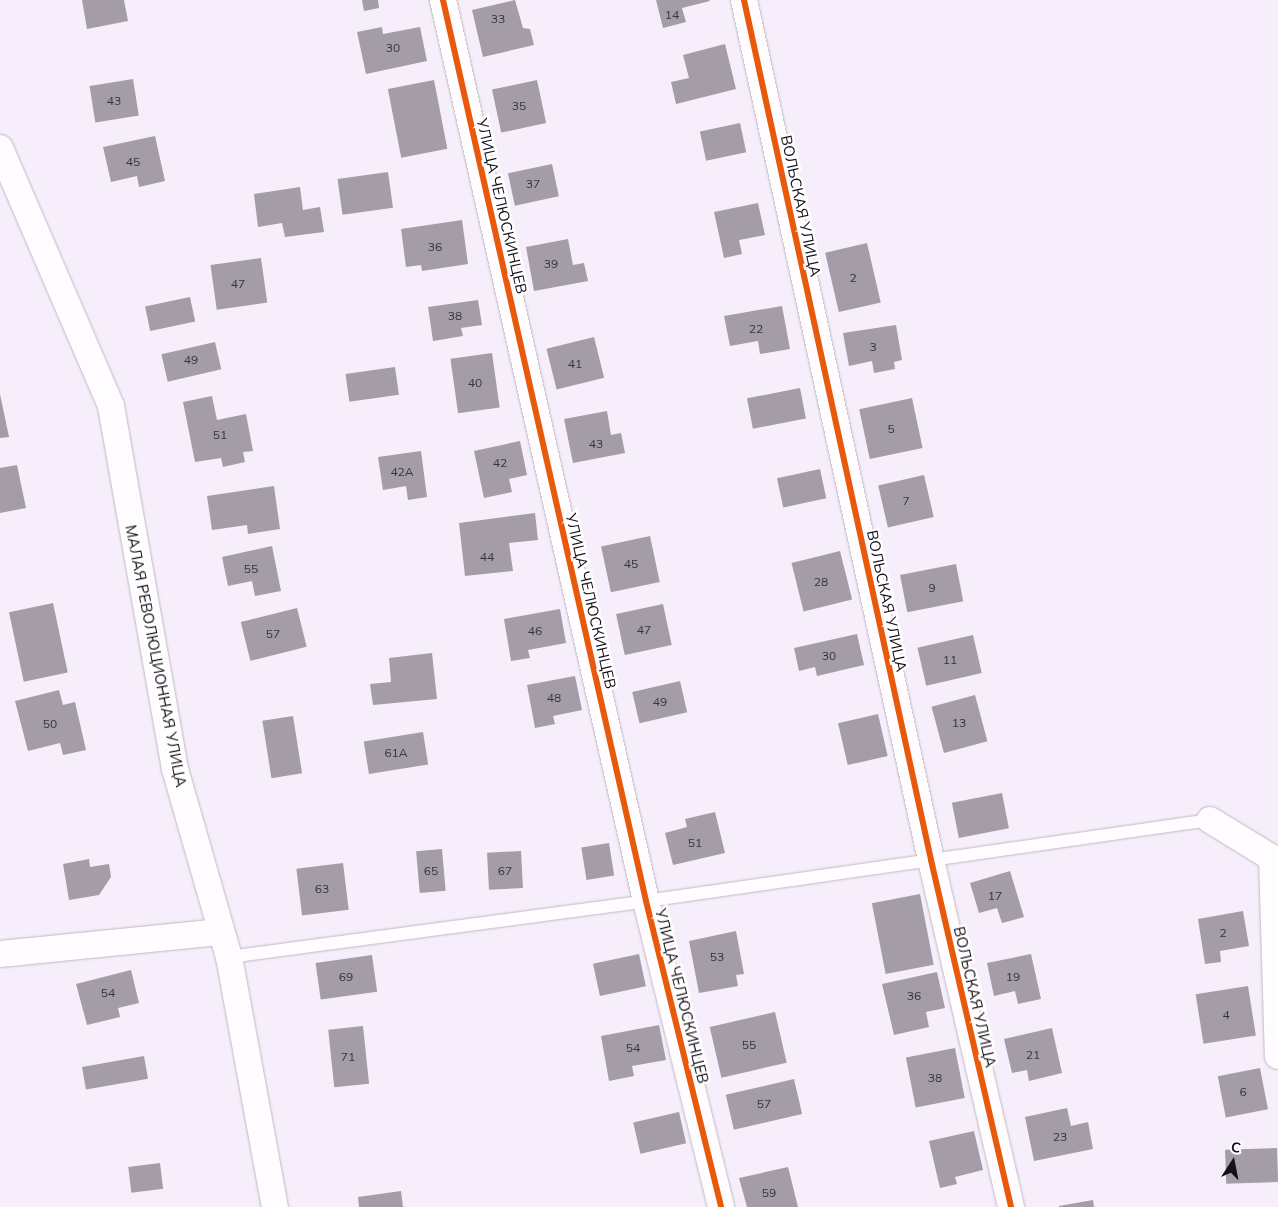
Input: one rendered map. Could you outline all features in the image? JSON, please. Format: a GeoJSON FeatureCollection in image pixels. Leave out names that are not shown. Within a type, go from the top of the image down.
{"type":"FeatureCollection","features":[{"type":"Feature","properties":{"kind":"street","name":"УЛИЦА ЧЕЛЮСКИНЦЕВ"},"geometry":{"type":"LineString","coordinates":[[443,0],[646,901],[722,1207]]}},
{"type":"Feature","properties":{"kind":"street","name":"ВОЛЬСКАЯ УЛИЦА"},"geometry":{"type":"LineString","coordinates":[[744,0],[931,860],[1011,1207]]}},
{"type":"Feature","properties":{"kind":"street","name":"МАЛАЯ РЕВОЛЮЦИОННАЯ УЛИЦА"},"geometry":{"type":"LineString","coordinates":[[0,148],[111,406],[175,769],[225,945],[275,1207]]}},
{"type":"Feature","properties":{"kind":"street"},"geometry":{"type":"LineString","coordinates":[[1210,820],[1272,858],[1278,1056]]}},
{"type":"Feature","properties":{"kind":"street"},"geometry":{"type":"LineString","coordinates":[[0,954],[225,945]]}},
{"type":"Feature","properties":{"kind":"lane"},"geometry":{"type":"LineString","coordinates":[[225,945],[646,901],[1210,820]]}},
{"type":"Feature","properties":{"kind":"building"},"geometry":{"type":"Polygon","coordinates":[[[82,0],[124,0],[128,21],[87,29],[82,0]]]}},
{"type":"Feature","properties":{"kind":"building"},"geometry":{"type":"Polygon","coordinates":[[[362,0],[378,0],[379,8],[364,11],[362,0]]]}},
{"type":"Feature","properties":{"kind":"building"},"geometry":{"type":"Polygon","coordinates":[[[515,0],[523,28],[530,29],[534,45],[483,57],[472,10],[515,0]]]}},
{"type":"Feature","properties":{"kind":"building"},"geometry":{"type":"Polygon","coordinates":[[[656,0],[710,1],[682,8],[686,22],[663,28],[656,0]]]}},
{"type":"Feature","properties":{"kind":"building"},"geometry":{"type":"Polygon","coordinates":[[[382,27],[383,34],[420,27],[427,61],[366,74],[357,32],[382,27]]]}},
{"type":"Feature","properties":{"kind":"building"},"geometry":{"type":"Polygon","coordinates":[[[725,44],[736,89],[676,104],[671,82],[689,78],[683,55],[725,44]]]}},
{"type":"Feature","properties":{"kind":"building"},"geometry":{"type":"Polygon","coordinates":[[[133,79],[139,116],[95,122],[90,86],[133,79]]]}},
{"type":"Feature","properties":{"kind":"building"},"geometry":{"type":"Polygon","coordinates":[[[434,80],[447,149],[401,158],[388,89],[434,80]]]}},
{"type":"Feature","properties":{"kind":"building"},"geometry":{"type":"Polygon","coordinates":[[[537,80],[546,123],[501,133],[492,90],[537,80]]]}},
{"type":"Feature","properties":{"kind":"building"},"geometry":{"type":"Polygon","coordinates":[[[740,123],[746,152],[706,161],[700,132],[740,123]]]}},
{"type":"Feature","properties":{"kind":"building"},"geometry":{"type":"Polygon","coordinates":[[[155,136],[165,181],[139,187],[137,176],[111,182],[103,147],[155,136]]]}},
{"type":"Feature","properties":{"kind":"building"},"geometry":{"type":"Polygon","coordinates":[[[552,164],[559,196],[515,206],[508,173],[552,164]]]}},
{"type":"Feature","properties":{"kind":"building"},"geometry":{"type":"Polygon","coordinates":[[[388,172],[393,208],[343,215],[337,179],[388,172]]]}},
{"type":"Feature","properties":{"kind":"building"},"geometry":{"type":"Polygon","coordinates":[[[300,187],[303,210],[320,207],[324,232],[285,237],[282,223],[258,227],[254,194],[300,187]]]}},
{"type":"Feature","properties":{"kind":"building"},"geometry":{"type":"Polygon","coordinates":[[[758,203],[765,235],[739,240],[742,254],[724,258],[714,212],[758,203]]]}},
{"type":"Feature","properties":{"kind":"building"},"geometry":{"type":"Polygon","coordinates":[[[462,220],[468,264],[422,271],[421,265],[406,267],[401,229],[462,220]]]}},
{"type":"Feature","properties":{"kind":"building"},"geometry":{"type":"Polygon","coordinates":[[[568,239],[573,265],[584,263],[588,281],[534,291],[526,247],[568,239]]]}},
{"type":"Feature","properties":{"kind":"building"},"geometry":{"type":"Polygon","coordinates":[[[867,243],[881,302],[839,312],[825,253],[867,243]]]}},
{"type":"Feature","properties":{"kind":"building"},"geometry":{"type":"Polygon","coordinates":[[[261,258],[267,303],[217,310],[210,265],[261,258]]]}},
{"type":"Feature","properties":{"kind":"building"},"geometry":{"type":"Polygon","coordinates":[[[190,297],[195,321],[150,331],[145,307],[190,297]]]}},
{"type":"Feature","properties":{"kind":"building"},"geometry":{"type":"Polygon","coordinates":[[[478,300],[482,325],[461,328],[463,336],[433,341],[428,307],[478,300]]]}},
{"type":"Feature","properties":{"kind":"building"},"geometry":{"type":"Polygon","coordinates":[[[782,306],[790,349],[760,354],[758,341],[730,346],[724,316],[782,306]]]}},
{"type":"Feature","properties":{"kind":"building"},"geometry":{"type":"Polygon","coordinates":[[[896,325],[902,360],[894,362],[895,369],[874,373],[872,361],[849,366],[843,333],[896,325]]]}},
{"type":"Feature","properties":{"kind":"building"},"geometry":{"type":"Polygon","coordinates":[[[594,337],[604,378],[557,390],[546,349],[594,337]]]}},
{"type":"Feature","properties":{"kind":"building"},"geometry":{"type":"Polygon","coordinates":[[[215,342],[221,369],[168,382],[161,354],[215,342]]]}},
{"type":"Feature","properties":{"kind":"building"},"geometry":{"type":"Polygon","coordinates":[[[492,353],[500,407],[458,413],[450,359],[492,353]]]}},
{"type":"Feature","properties":{"kind":"building"},"geometry":{"type":"Polygon","coordinates":[[[395,367],[399,395],[349,402],[345,374],[395,367]]]}},
{"type":"Feature","properties":{"kind":"building"},"geometry":{"type":"Polygon","coordinates":[[[800,388],[806,418],[753,429],[747,398],[800,388]]]}},
{"type":"Feature","properties":{"kind":"building"},"geometry":{"type":"Polygon","coordinates":[[[0,394],[9,437],[0,438],[0,394]]]}},
{"type":"Feature","properties":{"kind":"building"},"geometry":{"type":"Polygon","coordinates":[[[212,396],[217,420],[246,414],[253,451],[243,452],[245,462],[223,467],[221,458],[195,462],[183,402],[212,396]]]}},
{"type":"Feature","properties":{"kind":"building"},"geometry":{"type":"Polygon","coordinates":[[[912,398],[923,448],[870,459],[859,409],[912,398]]]}},
{"type":"Feature","properties":{"kind":"building"},"geometry":{"type":"Polygon","coordinates":[[[607,411],[611,435],[621,433],[625,453],[573,463],[564,419],[607,411]]]}},
{"type":"Feature","properties":{"kind":"building"},"geometry":{"type":"Polygon","coordinates":[[[520,441],[527,475],[509,479],[512,492],[484,498],[474,451],[520,441]]]}},
{"type":"Feature","properties":{"kind":"building"},"geometry":{"type":"Polygon","coordinates":[[[421,451],[427,497],[408,500],[406,486],[383,490],[378,457],[421,451]]]}},
{"type":"Feature","properties":{"kind":"building"},"geometry":{"type":"Polygon","coordinates":[[[17,465],[26,508],[0,513],[0,468],[17,465]]]}},
{"type":"Feature","properties":{"kind":"building"},"geometry":{"type":"Polygon","coordinates":[[[820,469],[826,498],[783,507],[777,478],[820,469]]]}},
{"type":"Feature","properties":{"kind":"building"},"geometry":{"type":"Polygon","coordinates":[[[924,475],[934,517],[888,527],[878,486],[924,475]]]}},
{"type":"Feature","properties":{"kind":"building"},"geometry":{"type":"Polygon","coordinates":[[[274,486],[280,529],[248,534],[247,525],[212,530],[207,496],[274,486]]]}},
{"type":"Feature","properties":{"kind":"building"},"geometry":{"type":"Polygon","coordinates":[[[535,513],[538,540],[509,543],[513,571],[465,576],[459,523],[535,513]]]}},
{"type":"Feature","properties":{"kind":"building"},"geometry":{"type":"Polygon","coordinates":[[[650,536],[660,582],[611,592],[601,546],[650,536]]]}},
{"type":"Feature","properties":{"kind":"building"},"geometry":{"type":"Polygon","coordinates":[[[272,546],[281,591],[255,596],[252,581],[228,586],[222,557],[272,546]]]}},
{"type":"Feature","properties":{"kind":"building"},"geometry":{"type":"Polygon","coordinates":[[[840,551],[852,600],[804,612],[791,563],[840,551]]]}},
{"type":"Feature","properties":{"kind":"building"},"geometry":{"type":"Polygon","coordinates":[[[956,564],[963,601],[907,612],[900,575],[956,564]]]}},
{"type":"Feature","properties":{"kind":"building"},"geometry":{"type":"Polygon","coordinates":[[[53,603],[68,672],[24,682],[9,612],[53,603]]]}},
{"type":"Feature","properties":{"kind":"building"},"geometry":{"type":"Polygon","coordinates":[[[663,604],[672,645],[625,655],[616,614],[663,604]]]}},
{"type":"Feature","properties":{"kind":"building"},"geometry":{"type":"Polygon","coordinates":[[[297,608],[307,647],[250,661],[241,622],[297,608]]]}},
{"type":"Feature","properties":{"kind":"building"},"geometry":{"type":"Polygon","coordinates":[[[560,609],[566,643],[528,650],[530,658],[511,661],[504,619],[560,609]]]}},
{"type":"Feature","properties":{"kind":"building"},"geometry":{"type":"Polygon","coordinates":[[[857,634],[864,665],[817,676],[815,667],[799,671],[794,648],[857,634]]]}},
{"type":"Feature","properties":{"kind":"building"},"geometry":{"type":"Polygon","coordinates":[[[973,635],[982,673],[926,686],[917,648],[973,635]]]}},
{"type":"Feature","properties":{"kind":"building"},"geometry":{"type":"Polygon","coordinates":[[[432,653],[437,699],[373,705],[370,684],[391,682],[389,658],[432,653]]]}},
{"type":"Feature","properties":{"kind":"building"},"geometry":{"type":"Polygon","coordinates":[[[575,676],[582,710],[553,716],[555,724],[535,728],[527,685],[575,676]]]}},
{"type":"Feature","properties":{"kind":"building"},"geometry":{"type":"Polygon","coordinates":[[[680,681],[687,712],[639,723],[632,692],[680,681]]]}},
{"type":"Feature","properties":{"kind":"building"},"geometry":{"type":"Polygon","coordinates":[[[59,690],[63,705],[75,702],[86,750],[63,755],[60,743],[28,751],[15,701],[59,690]]]}},
{"type":"Feature","properties":{"kind":"building"},"geometry":{"type":"Polygon","coordinates":[[[975,695],[987,741],[944,753],[932,707],[975,695]]]}},
{"type":"Feature","properties":{"kind":"building"},"geometry":{"type":"Polygon","coordinates":[[[878,714],[888,756],[848,765],[838,723],[878,714]]]}},
{"type":"Feature","properties":{"kind":"building"},"geometry":{"type":"Polygon","coordinates":[[[293,716],[302,773],[271,778],[262,721],[293,716]]]}},
{"type":"Feature","properties":{"kind":"building"},"geometry":{"type":"Polygon","coordinates":[[[423,732],[428,765],[369,774],[364,741],[423,732]]]}},
{"type":"Feature","properties":{"kind":"building"},"geometry":{"type":"Polygon","coordinates":[[[1002,793],[1009,828],[959,838],[952,803],[1002,793]]]}},
{"type":"Feature","properties":{"kind":"building"},"geometry":{"type":"Polygon","coordinates":[[[715,812],[725,853],[673,865],[665,833],[687,827],[685,819],[715,812]]]}},
{"type":"Feature","properties":{"kind":"building"},"geometry":{"type":"Polygon","coordinates":[[[609,843],[614,876],[587,880],[581,847],[609,843]]]}},
{"type":"Feature","properties":{"kind":"building"},"geometry":{"type":"Polygon","coordinates":[[[442,849],[446,891],[420,893],[416,851],[442,849]]]}},
{"type":"Feature","properties":{"kind":"building"},"geometry":{"type":"Polygon","coordinates":[[[521,851],[523,888],[489,890],[487,853],[521,851]]]}},
{"type":"Feature","properties":{"kind":"building"},"geometry":{"type":"Polygon","coordinates":[[[89,859],[90,867],[109,864],[111,877],[99,895],[69,900],[63,864],[89,859]]]}},
{"type":"Feature","properties":{"kind":"building"},"geometry":{"type":"Polygon","coordinates":[[[343,863],[349,910],[302,915],[296,869],[343,863]]]}},
{"type":"Feature","properties":{"kind":"building"},"geometry":{"type":"Polygon","coordinates":[[[1010,871],[1024,917],[1002,923],[997,908],[979,913],[970,883],[1010,871]]]}},
{"type":"Feature","properties":{"kind":"building"},"geometry":{"type":"Polygon","coordinates":[[[920,894],[934,965],[886,974],[872,903],[920,894]]]}},
{"type":"Feature","properties":{"kind":"building"},"geometry":{"type":"Polygon","coordinates":[[[1243,911],[1249,946],[1220,951],[1221,962],[1205,964],[1198,919],[1243,911]]]}},
{"type":"Feature","properties":{"kind":"building"},"geometry":{"type":"Polygon","coordinates":[[[736,931],[744,974],[736,975],[738,986],[699,993],[689,941],[736,931]]]}},
{"type":"Feature","properties":{"kind":"building"},"geometry":{"type":"Polygon","coordinates":[[[639,954],[646,986],[600,996],[593,964],[639,954]]]}},
{"type":"Feature","properties":{"kind":"building"},"geometry":{"type":"Polygon","coordinates":[[[1031,954],[1041,999],[1018,1004],[1015,991],[994,996],[987,963],[1031,954]]]}},
{"type":"Feature","properties":{"kind":"building"},"geometry":{"type":"Polygon","coordinates":[[[372,955],[377,992],[321,1000],[316,963],[372,955]]]}},
{"type":"Feature","properties":{"kind":"building"},"geometry":{"type":"Polygon","coordinates":[[[131,970],[139,1003],[118,1008],[120,1017],[87,1025],[76,984],[131,970]]]}},
{"type":"Feature","properties":{"kind":"building"},"geometry":{"type":"Polygon","coordinates":[[[937,972],[945,1008],[926,1012],[929,1027],[894,1035],[882,984],[937,972]]]}},
{"type":"Feature","properties":{"kind":"building"},"geometry":{"type":"Polygon","coordinates":[[[1248,986],[1256,1035],[1203,1044],[1196,994],[1248,986]]]}},
{"type":"Feature","properties":{"kind":"building"},"geometry":{"type":"Polygon","coordinates":[[[775,1012],[787,1063],[721,1078],[710,1027],[775,1012]]]}},
{"type":"Feature","properties":{"kind":"building"},"geometry":{"type":"Polygon","coordinates":[[[659,1025],[666,1060],[632,1066],[634,1076],[609,1081],[601,1036],[659,1025]]]}},
{"type":"Feature","properties":{"kind":"building"},"geometry":{"type":"Polygon","coordinates":[[[363,1026],[369,1084],[334,1087],[328,1030],[363,1026]]]}},
{"type":"Feature","properties":{"kind":"building"},"geometry":{"type":"Polygon","coordinates":[[[1052,1028],[1062,1073],[1029,1081],[1027,1070],[1012,1073],[1004,1039],[1052,1028]]]}},
{"type":"Feature","properties":{"kind":"building"},"geometry":{"type":"Polygon","coordinates":[[[955,1048],[965,1098],[916,1108],[906,1058],[955,1048]]]}},
{"type":"Feature","properties":{"kind":"building"},"geometry":{"type":"Polygon","coordinates":[[[144,1056],[148,1079],[86,1090],[82,1067],[144,1056]]]}},
{"type":"Feature","properties":{"kind":"building"},"geometry":{"type":"Polygon","coordinates":[[[1260,1068],[1268,1109],[1226,1117],[1218,1076],[1260,1068]]]}},
{"type":"Feature","properties":{"kind":"building"},"geometry":{"type":"Polygon","coordinates":[[[794,1079],[802,1114],[734,1130],[726,1095],[794,1079]]]}},
{"type":"Feature","properties":{"kind":"building"},"geometry":{"type":"Polygon","coordinates":[[[1067,1108],[1071,1126],[1088,1122],[1093,1149],[1034,1161],[1025,1117],[1067,1108]]]}},
{"type":"Feature","properties":{"kind":"building"},"geometry":{"type":"Polygon","coordinates":[[[679,1112],[686,1143],[640,1154],[633,1123],[679,1112]]]}},
{"type":"Feature","properties":{"kind":"building"},"geometry":{"type":"Polygon","coordinates":[[[974,1131],[983,1170],[955,1177],[957,1184],[940,1188],[929,1141],[974,1131]]]}},
{"type":"Feature","properties":{"kind":"building"},"geometry":{"type":"Polygon","coordinates":[[[1277,1148],[1278,1182],[1226,1184],[1225,1150],[1277,1148]]]}},
{"type":"Feature","properties":{"kind":"building"},"geometry":{"type":"Polygon","coordinates":[[[160,1163],[163,1189],[131,1193],[128,1167],[160,1163]]]}},
{"type":"Feature","properties":{"kind":"building"},"geometry":{"type":"Polygon","coordinates":[[[788,1167],[798,1207],[747,1207],[739,1178],[788,1167]]]}},
{"type":"Feature","properties":{"kind":"building"},"geometry":{"type":"Polygon","coordinates":[[[401,1191],[403,1207],[359,1207],[358,1197],[401,1191]]]}},
{"type":"Feature","properties":{"kind":"building"},"geometry":{"type":"Polygon","coordinates":[[[1093,1200],[1094,1207],[1059,1207],[1059,1206],[1093,1200]]]}},
{"type":"Feature","properties":{"kind":"cycle path"},"geometry":{"type":"LineString","coordinates":[[443,0],[646,901],[721,1207]]}},
{"type":"Feature","properties":{"kind":"cycle path"},"geometry":{"type":"LineString","coordinates":[[744,0],[931,860],[1011,1207]]}}]}
